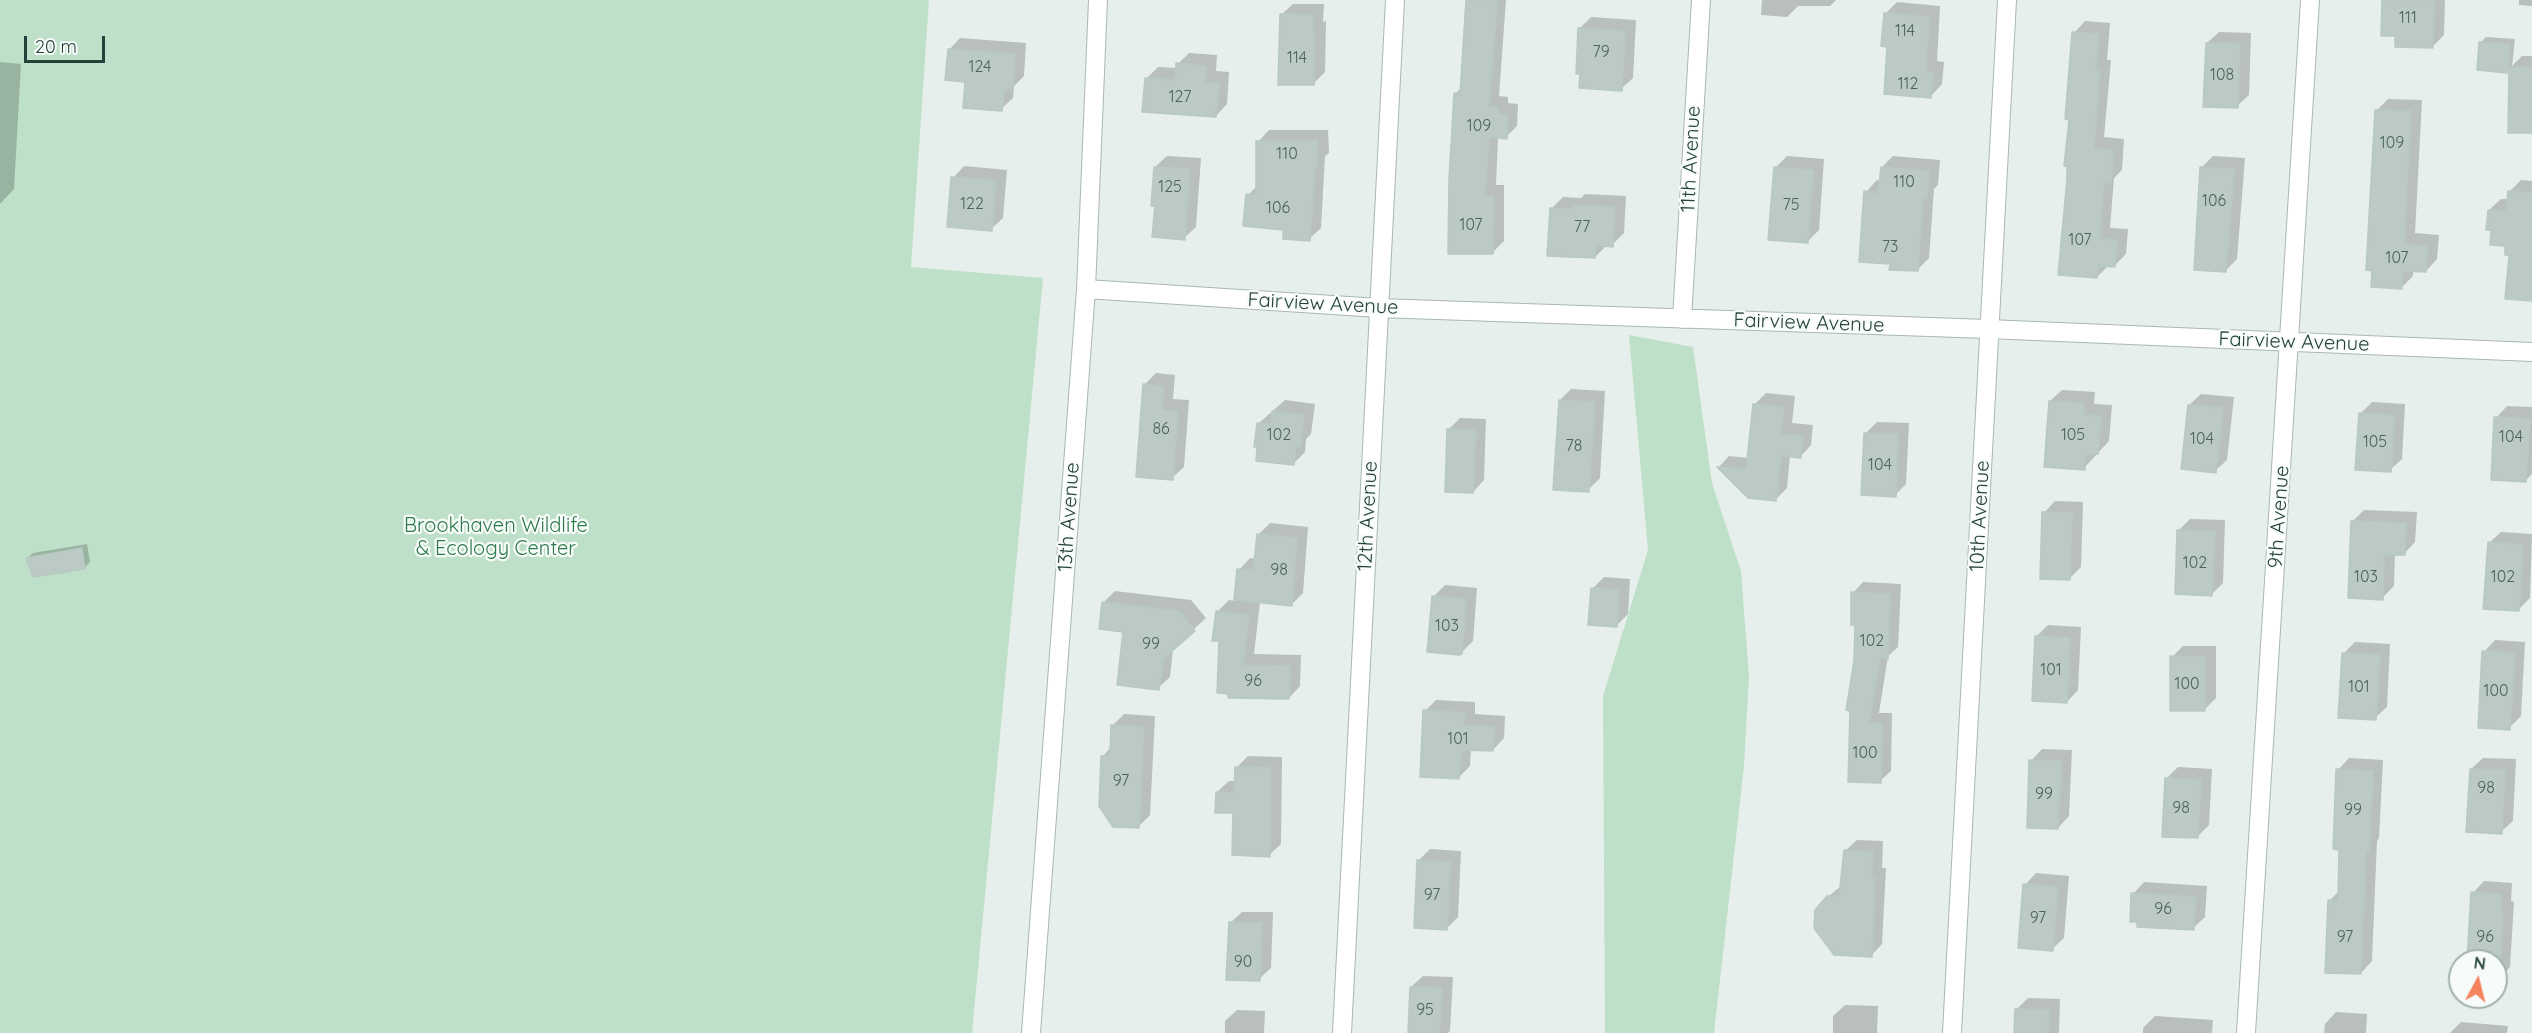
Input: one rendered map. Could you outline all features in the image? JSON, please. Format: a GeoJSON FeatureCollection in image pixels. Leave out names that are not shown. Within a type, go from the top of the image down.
{"type":"FeatureCollection","features":[{"type":"Feature","properties":{"kind":"street","name":"13th Avenue"},"geometry":{"type":"LineString","coordinates":[[1031,1033],[1086,289],[1098,0]]}},
{"type":"Feature","properties":{"kind":"street","name":"12th Avenue"},"geometry":{"type":"LineString","coordinates":[[1342,1033],[1395,0]]}},
{"type":"Feature","properties":{"kind":"street","name":"11th Avenue"},"geometry":{"type":"LineString","coordinates":[[1682,319],[1701,0]]}},
{"type":"Feature","properties":{"kind":"street","name":"10th Avenue"},"geometry":{"type":"LineString","coordinates":[[1952,1033],[2007,0]]}},
{"type":"Feature","properties":{"kind":"street","name":"9th Avenue"},"geometry":{"type":"LineString","coordinates":[[2246,1033],[2310,0]]}},
{"type":"Feature","properties":{"kind":"street","name":"Fairview Avenue"},"geometry":{"type":"LineString","coordinates":[[1086,289],[1379,308],[1988,329],[2532,352]]}},
{"type":"Feature","properties":{"kind":"green space","name":"Brookhaven Wildlife & Ecology Center"},"geometry":{"type":"Polygon","coordinates":[[[0,0],[929,0],[911,267],[1043,278],[972,1033],[0,1033],[0,0]]]}},
{"type":"Feature","properties":{"kind":"green space"},"geometry":{"type":"Polygon","coordinates":[[[1629,335],[1693,347],[1712,483],[1741,571],[1749,677],[1744,766],[1714,1033],[1605,1033],[1603,696],[1648,550],[1629,335]]]}},
{"type":"Feature","properties":{"kind":"building"},"geometry":{"type":"Polygon","coordinates":[[[1466,0],[1496,0],[1497,5],[1489,107],[1498,107],[1498,114],[1508,115],[1507,139],[1489,137],[1485,196],[1494,196],[1493,254],[1448,254],[1454,93],[1460,94],[1466,0]]]}},
{"type":"Feature","properties":{"kind":"building"},"geometry":{"type":"Polygon","coordinates":[[[2382,0],[2434,0],[2433,48],[2395,47],[2395,36],[2381,36],[2382,0]]]}},
{"type":"Feature","properties":{"kind":"building"},"geometry":{"type":"Polygon","coordinates":[[[1884,13],[1929,17],[1926,72],[1933,73],[1931,98],[1884,94],[1887,47],[1881,46],[1884,13]]]}},
{"type":"Feature","properties":{"kind":"building"},"geometry":{"type":"Polygon","coordinates":[[[1280,14],[1313,15],[1314,85],[1278,85],[1280,14]]]}},
{"type":"Feature","properties":{"kind":"building"},"geometry":{"type":"Polygon","coordinates":[[[1578,28],[1625,31],[1622,91],[1579,88],[1580,74],[1576,74],[1578,28]]]}},
{"type":"Feature","properties":{"kind":"building"},"geometry":{"type":"Polygon","coordinates":[[[2072,32],[2099,34],[2096,70],[2100,70],[2094,148],[2113,150],[2111,183],[2104,183],[2099,239],[2117,240],[2115,267],[2098,266],[2097,278],[2058,275],[2067,179],[2067,166],[2064,166],[2069,120],[2065,119],[2072,32]]]}},
{"type":"Feature","properties":{"kind":"building"},"geometry":{"type":"Polygon","coordinates":[[[2479,42],[2510,44],[2507,73],[2477,70],[2479,42]]]}},
{"type":"Feature","properties":{"kind":"building"},"geometry":{"type":"Polygon","coordinates":[[[2206,43],[2240,44],[2238,108],[2203,107],[2206,43]]]}},
{"type":"Feature","properties":{"kind":"building"},"geometry":{"type":"Polygon","coordinates":[[[948,49],[1015,54],[1013,89],[1004,89],[1002,111],[963,108],[965,82],[945,80],[948,49]]]}},
{"type":"Feature","properties":{"kind":"building"},"geometry":{"type":"Polygon","coordinates":[[[1176,63],[1207,66],[1205,82],[1219,83],[1216,117],[1142,112],[1145,78],[1175,80],[1176,63]]]}},
{"type":"Feature","properties":{"kind":"building"},"geometry":{"type":"Polygon","coordinates":[[[2509,67],[2532,67],[2532,133],[2508,133],[2509,67]]]}},
{"type":"Feature","properties":{"kind":"building"},"geometry":{"type":"Polygon","coordinates":[[[2375,110],[2411,111],[2404,244],[2428,246],[2426,272],[2402,271],[2402,289],[2371,287],[2372,271],[2366,270],[2375,110]]]}},
{"type":"Feature","properties":{"kind":"building"},"geometry":{"type":"Polygon","coordinates":[[[1256,141],[1317,141],[1318,166],[1315,166],[1310,241],[1283,239],[1283,230],[1243,226],[1246,194],[1256,195],[1256,141]]]}},
{"type":"Feature","properties":{"kind":"building"},"geometry":{"type":"Polygon","coordinates":[[[1154,167],[1190,169],[1185,240],[1152,237],[1155,206],[1151,206],[1154,167]]]}},
{"type":"Feature","properties":{"kind":"building"},"geometry":{"type":"Polygon","coordinates":[[[1774,167],[1813,170],[1808,243],[1768,240],[1774,167]]]}},
{"type":"Feature","properties":{"kind":"building"},"geometry":{"type":"Polygon","coordinates":[[[1881,167],[1929,171],[1927,198],[1923,198],[1918,271],[1889,270],[1890,264],[1859,262],[1864,191],[1878,194],[1881,167]]]}},
{"type":"Feature","properties":{"kind":"building"},"geometry":{"type":"Polygon","coordinates":[[[2200,167],[2234,169],[2226,272],[2194,270],[2200,167]]]}},
{"type":"Feature","properties":{"kind":"building"},"geometry":{"type":"Polygon","coordinates":[[[951,177],[996,181],[992,231],[947,227],[951,177]]]}},
{"type":"Feature","properties":{"kind":"building"},"geometry":{"type":"Polygon","coordinates":[[[2508,191],[2532,193],[2532,301],[2505,299],[2509,255],[2505,255],[2505,246],[2490,245],[2491,230],[2486,230],[2488,210],[2506,211],[2508,191]]]}},
{"type":"Feature","properties":{"kind":"building"},"geometry":{"type":"Polygon","coordinates":[[[1573,205],[1615,207],[1613,247],[1596,245],[1595,258],[1547,256],[1550,208],[1572,209],[1573,205]]]}},
{"type":"Feature","properties":{"kind":"building"},"geometry":{"type":"Polygon","coordinates":[[[1143,384],[1164,386],[1162,410],[1178,411],[1173,480],[1136,477],[1143,384]]]}},
{"type":"Feature","properties":{"kind":"building"},"geometry":{"type":"Polygon","coordinates":[[[1559,400],[1595,402],[1589,492],[1553,490],[1559,400]]]}},
{"type":"Feature","properties":{"kind":"building"},"geometry":{"type":"Polygon","coordinates":[[[2049,401],[2084,403],[2083,415],[2101,416],[2098,454],[2086,454],[2085,470],[2044,467],[2049,401]]]}},
{"type":"Feature","properties":{"kind":"building"},"geometry":{"type":"Polygon","coordinates":[[[1753,404],[1784,407],[1781,434],[1803,436],[1801,458],[1781,456],[1776,501],[1748,498],[1717,467],[1746,469],[1753,404]]]}},
{"type":"Feature","properties":{"kind":"building"},"geometry":{"type":"Polygon","coordinates":[[[2188,405],[2223,408],[2216,473],[2181,469],[2188,405]]]}},
{"type":"Feature","properties":{"kind":"building"},"geometry":{"type":"Polygon","coordinates":[[[1272,411],[1304,415],[1300,447],[1296,446],[1294,465],[1256,461],[1257,447],[1254,447],[1257,423],[1271,424],[1272,411]]]}},
{"type":"Feature","properties":{"kind":"building"},"geometry":{"type":"Polygon","coordinates":[[[2359,413],[2394,415],[2391,472],[2355,470],[2359,413]]]}},
{"type":"Feature","properties":{"kind":"building"},"geometry":{"type":"Polygon","coordinates":[[[2494,417],[2530,419],[2526,482],[2491,480],[2494,417]]]}},
{"type":"Feature","properties":{"kind":"building"},"geometry":{"type":"Polygon","coordinates":[[[1447,429],[1476,430],[1473,493],[1445,492],[1447,429]]]}},
{"type":"Feature","properties":{"kind":"building"},"geometry":{"type":"Polygon","coordinates":[[[1864,433],[1898,434],[1896,497],[1861,495],[1864,433]]]}},
{"type":"Feature","properties":{"kind":"building"},"geometry":{"type":"Polygon","coordinates":[[[2042,512],[2072,513],[2070,580],[2040,579],[2042,512]]]}},
{"type":"Feature","properties":{"kind":"building"},"geometry":{"type":"Polygon","coordinates":[[[2351,521],[2406,523],[2405,555],[2384,555],[2383,600],[2348,598],[2351,521]]]}},
{"type":"Feature","properties":{"kind":"building"},"geometry":{"type":"Polygon","coordinates":[[[2177,530],[2215,531],[2212,596],[2175,594],[2177,530]]]}},
{"type":"Feature","properties":{"kind":"building"},"geometry":{"type":"Polygon","coordinates":[[[1257,534],[1297,538],[1292,606],[1234,600],[1237,569],[1253,570],[1257,534]]]}},
{"type":"Feature","properties":{"kind":"building"},"geometry":{"type":"Polygon","coordinates":[[[2488,542],[2523,545],[2519,611],[2483,609],[2488,542]]]}},
{"type":"Feature","properties":{"kind":"building"},"geometry":{"type":"Polygon","coordinates":[[[82,548],[85,569],[33,577],[26,558],[82,548]]]}},
{"type":"Feature","properties":{"kind":"building"},"geometry":{"type":"Polygon","coordinates":[[[1591,588],[1619,590],[1617,627],[1588,625],[1591,588]]]}},
{"type":"Feature","properties":{"kind":"building"},"geometry":{"type":"Polygon","coordinates":[[[1851,592],[1890,594],[1888,659],[1880,658],[1869,723],[1882,723],[1881,783],[1848,782],[1850,711],[1846,710],[1854,661],[1855,625],[1851,625],[1851,592]]]}},
{"type":"Feature","properties":{"kind":"building"},"geometry":{"type":"Polygon","coordinates":[[[1432,596],[1466,599],[1462,654],[1427,652],[1432,596]]]}},
{"type":"Feature","properties":{"kind":"building"},"geometry":{"type":"Polygon","coordinates":[[[1102,602],[1179,611],[1195,631],[1163,659],[1159,690],[1117,685],[1123,632],[1099,629],[1102,602]]]}},
{"type":"Feature","properties":{"kind":"building"},"geometry":{"type":"Polygon","coordinates":[[[1216,611],[1249,615],[1243,665],[1290,666],[1289,699],[1228,698],[1228,694],[1217,693],[1219,641],[1212,641],[1216,611]]]}},
{"type":"Feature","properties":{"kind":"building"},"geometry":{"type":"Polygon","coordinates":[[[2035,636],[2070,638],[2067,703],[2032,701],[2035,636]]]}},
{"type":"Feature","properties":{"kind":"building"},"geometry":{"type":"Polygon","coordinates":[[[2482,651],[2515,653],[2510,730],[2478,728],[2482,651]]]}},
{"type":"Feature","properties":{"kind":"building"},"geometry":{"type":"Polygon","coordinates":[[[2342,653],[2380,655],[2376,720],[2338,718],[2342,653]]]}},
{"type":"Feature","properties":{"kind":"building"},"geometry":{"type":"Polygon","coordinates":[[[2170,656],[2205,657],[2205,711],[2170,711],[2170,656]]]}},
{"type":"Feature","properties":{"kind":"building"},"geometry":{"type":"Polygon","coordinates":[[[1423,710],[1465,713],[1464,725],[1495,727],[1493,751],[1461,750],[1459,779],[1420,777],[1423,710]]]}},
{"type":"Feature","properties":{"kind":"building"},"geometry":{"type":"Polygon","coordinates":[[[1111,725],[1144,727],[1139,828],[1113,827],[1099,806],[1101,756],[1110,756],[1111,725]]]}},
{"type":"Feature","properties":{"kind":"building"},"geometry":{"type":"Polygon","coordinates":[[[2029,760],[2061,761],[2058,829],[2027,828],[2029,760]]]}},
{"type":"Feature","properties":{"kind":"building"},"geometry":{"type":"Polygon","coordinates":[[[1235,767],[1271,768],[1270,857],[1232,855],[1233,813],[1215,813],[1216,792],[1234,793],[1235,767]]]}},
{"type":"Feature","properties":{"kind":"building"},"geometry":{"type":"Polygon","coordinates":[[[2336,769],[2373,771],[2369,851],[2366,851],[2361,974],[2325,973],[2328,900],[2338,900],[2339,850],[2333,849],[2336,769]]]}},
{"type":"Feature","properties":{"kind":"building"},"geometry":{"type":"Polygon","coordinates":[[[2470,769],[2505,770],[2502,834],[2466,832],[2470,769]]]}},
{"type":"Feature","properties":{"kind":"building"},"geometry":{"type":"Polygon","coordinates":[[[2165,778],[2201,780],[2198,838],[2162,837],[2165,778]]]}},
{"type":"Feature","properties":{"kind":"building"},"geometry":{"type":"Polygon","coordinates":[[[1844,850],[1873,852],[1871,879],[1875,879],[1872,957],[1834,955],[1814,928],[1815,910],[1827,896],[1839,896],[1844,850]]]}},
{"type":"Feature","properties":{"kind":"building"},"geometry":{"type":"Polygon","coordinates":[[[1417,860],[1450,862],[1447,930],[1414,928],[1417,860]]]}},
{"type":"Feature","properties":{"kind":"building"},"geometry":{"type":"Polygon","coordinates":[[[2023,884],[2058,887],[2053,951],[2018,948],[2023,884]]]}},
{"type":"Feature","properties":{"kind":"building"},"geometry":{"type":"Polygon","coordinates":[[[2471,892],[2501,894],[2500,913],[2503,913],[2501,949],[2468,949],[2471,892]]]}},
{"type":"Feature","properties":{"kind":"building"},"geometry":{"type":"Polygon","coordinates":[[[2131,893],[2196,897],[2194,930],[2137,927],[2137,922],[2130,922],[2131,893]]]}},
{"type":"Feature","properties":{"kind":"building"},"geometry":{"type":"Polygon","coordinates":[[[1229,922],[1262,923],[1260,981],[1226,980],[1229,922]]]}},
{"type":"Feature","properties":{"kind":"building"},"geometry":{"type":"Polygon","coordinates":[[[1410,987],[1442,988],[1439,1033],[1408,1033],[1410,987]]]}},
{"type":"Feature","properties":{"kind":"building"},"geometry":{"type":"Polygon","coordinates":[[[2015,1009],[2049,1010],[2048,1033],[2014,1033],[2015,1009]]]}}]}
